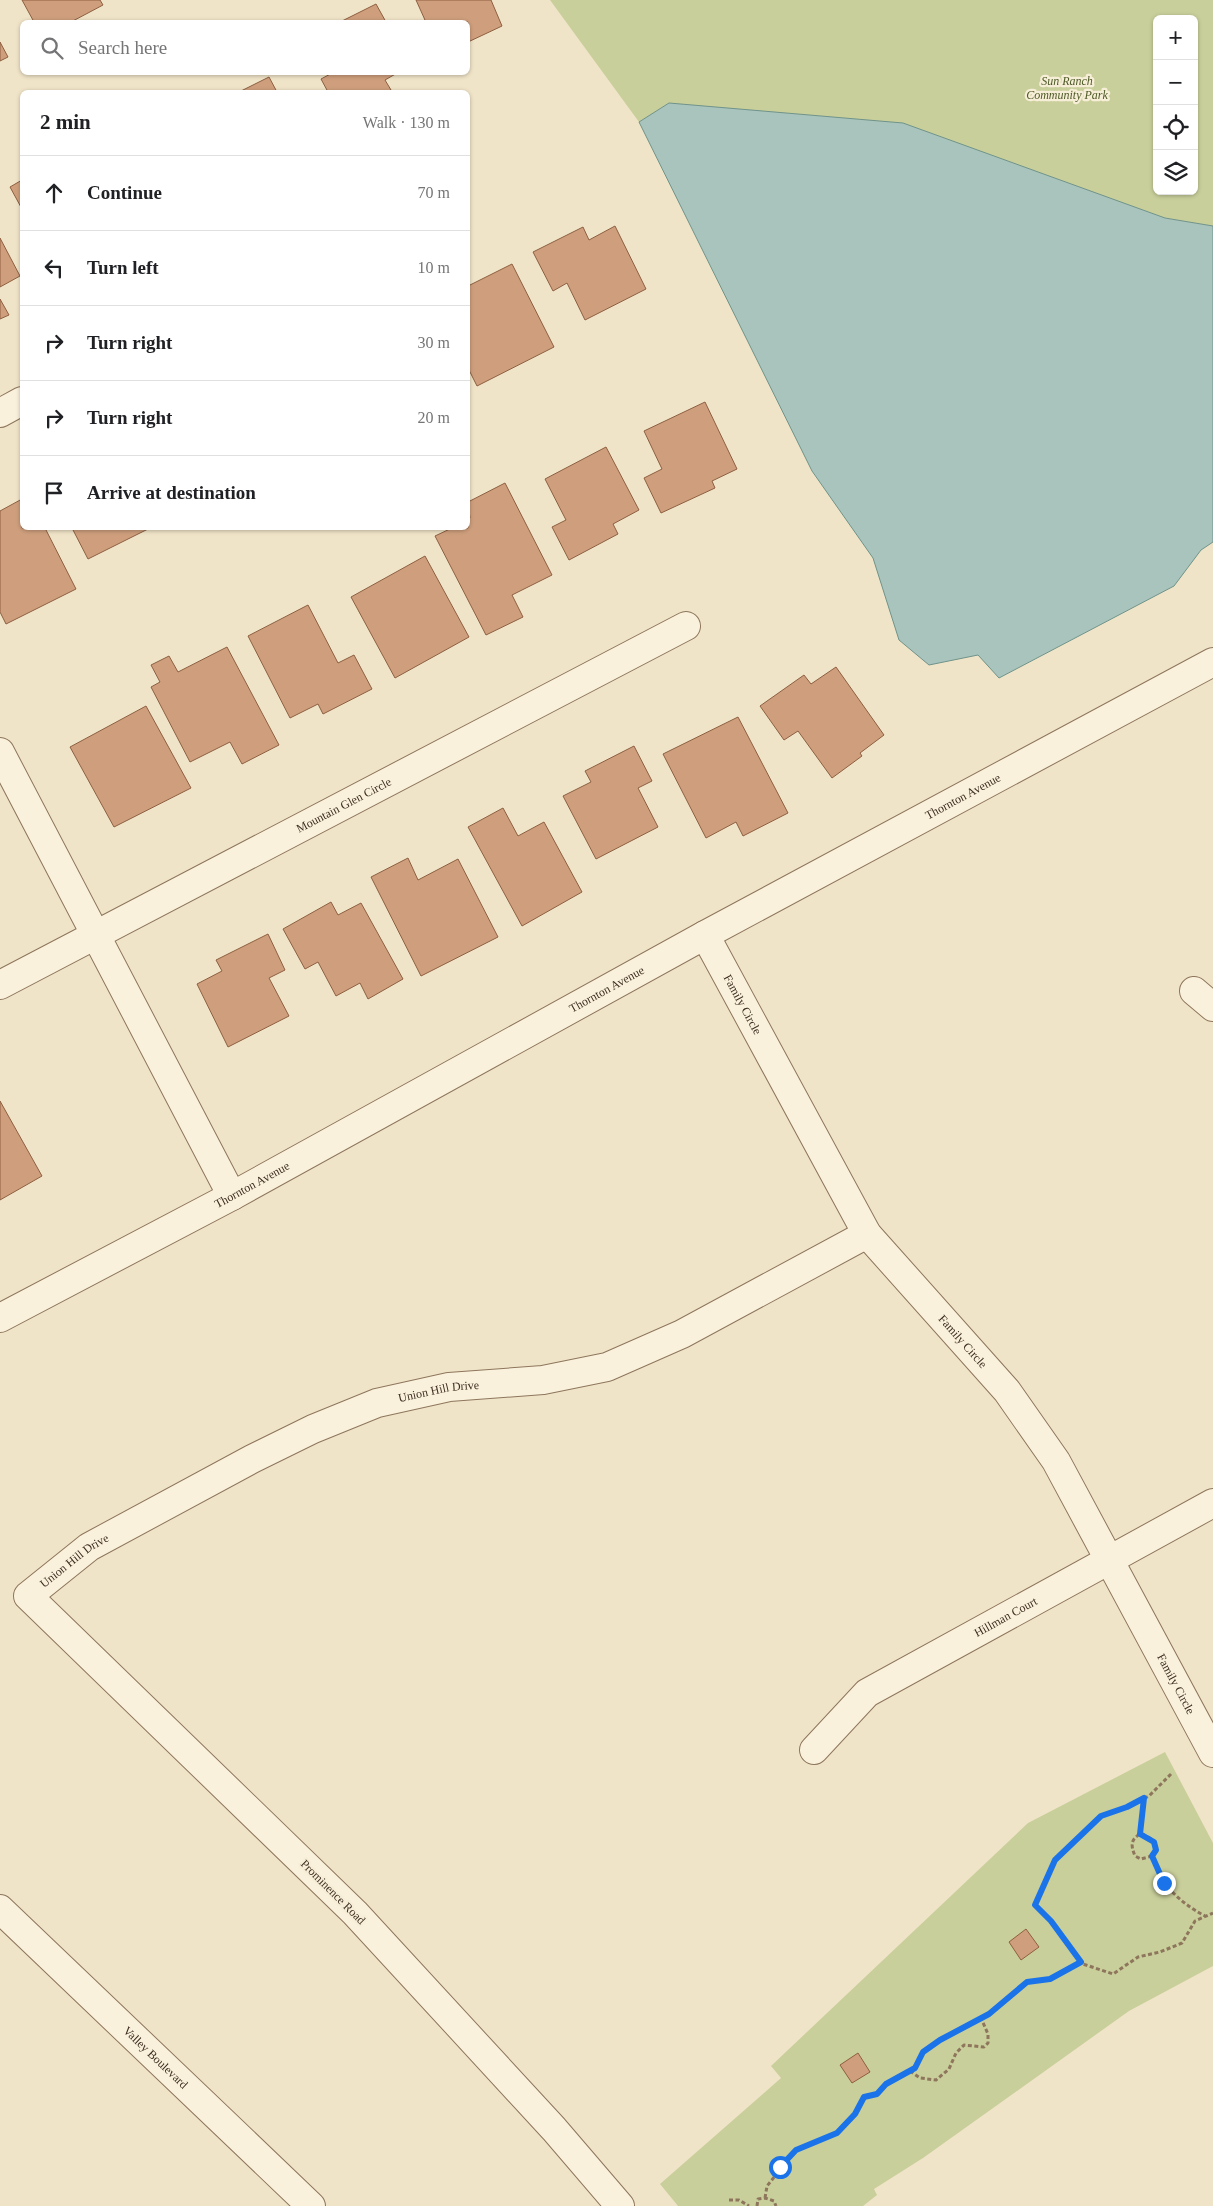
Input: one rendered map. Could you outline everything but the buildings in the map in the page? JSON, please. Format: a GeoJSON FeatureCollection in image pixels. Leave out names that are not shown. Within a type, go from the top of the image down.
{"type":"FeatureCollection","features":[{"type":"Feature","properties":{"kind":"street"},"geometry":{"type":"LineString","coordinates":[[0,413],[20,402]]}},
{"type":"Feature","properties":{"kind":"street","name":"Mountain Glen Circle"},"geometry":{"type":"LineString","coordinates":[[0,985],[686,626]]}},
{"type":"Feature","properties":{"kind":"street","name":"Thornton Avenue"},"geometry":{"type":"LineString","coordinates":[[0,1318],[232,1196],[705,935],[1213,662]]}},
{"type":"Feature","properties":{"kind":"street"},"geometry":{"type":"LineString","coordinates":[[0,752],[232,1196]]}},
{"type":"Feature","properties":{"kind":"street","name":"Family Circle"},"geometry":{"type":"LineString","coordinates":[[705,935],[867,1234],[1007,1391],[1056,1461],[1108,1561],[1213,1753]]}},
{"type":"Feature","properties":{"kind":"street","name":"Union Hill Drive"},"geometry":{"type":"LineString","coordinates":[[28,1596],[88,1547],[252,1459],[313,1429],[377,1403],[449,1387],[543,1380],[608,1367],[682,1334],[867,1234]]}},
{"type":"Feature","properties":{"kind":"street","name":"Hillman Court"},"geometry":{"type":"LineString","coordinates":[[814,1750],[867,1693],[1213,1503]]}},
{"type":"Feature","properties":{"kind":"street","name":"Prominence Road"},"geometry":{"type":"LineString","coordinates":[[28,1596],[355,1913],[554,2129],[620,2206]]}},
{"type":"Feature","properties":{"kind":"street","name":"Valley Boulevard"},"geometry":{"type":"LineString","coordinates":[[0,1909],[311,2206]]}},
{"type":"Feature","properties":{"kind":"path"},"geometry":{"type":"LineString","coordinates":[[1171,1774],[1144,1798],[1127,1807],[1101,1816],[1055,1860],[1035,1905],[1051,1921],[1081,1962],[1113,1974],[1138,1957],[1160,1952],[1182,1943],[1196,1921],[1213,1913]]}},
{"type":"Feature","properties":{"kind":"path"},"geometry":{"type":"LineString","coordinates":[[1140,1834],[1154,1842],[1156,1850],[1152,1856],[1141,1859],[1135,1856],[1131,1844],[1134,1838],[1140,1834],[1144,1798]]}},
{"type":"Feature","properties":{"kind":"path"},"geometry":{"type":"LineString","coordinates":[[1152,1856],[1164,1883],[1184,1905],[1205,1916]]}},
{"type":"Feature","properties":{"kind":"path"},"geometry":{"type":"LineString","coordinates":[[766,2198],[767,2186],[796,2150],[837,2133],[855,2114],[864,2097],[877,2094],[886,2084],[915,2068],[923,2052],[940,2040],[981,2018],[1027,1982],[1050,1979],[1081,1962]]}},
{"type":"Feature","properties":{"kind":"path"},"geometry":{"type":"LineString","coordinates":[[910,2071],[920,2078],[936,2080],[949,2069],[956,2053],[964,2045],[984,2046],[988,2043],[988,2034],[981,2018]]}},
{"type":"Feature","properties":{"kind":"path"},"geometry":{"type":"LineString","coordinates":[[757,2206],[758,2199],[766,2198],[774,2201],[776,2206]]}},
{"type":"Feature","properties":{"kind":"path"},"geometry":{"type":"LineString","coordinates":[[729,2200],[739,2200],[749,2206]]}},
{"type":"Feature","properties":{"kind":"green space","name":"Sun Ranch Community Park"},"geometry":{"type":"Polygon","coordinates":[[[550,0],[1213,0],[1213,226],[1165,218],[669,103],[639,122],[550,0]]]}},
{"type":"Feature","properties":{"kind":"green space"},"geometry":{"type":"Polygon","coordinates":[[[1165,1752],[1213,1843],[1213,1966],[1129,2011],[923,2158],[874,2189],[877,2195],[863,2206],[678,2206],[660,2184],[781,2078],[771,2066],[1028,1823],[1165,1752]]]}},
{"type":"Feature","properties":{"kind":"water"},"geometry":{"type":"Polygon","coordinates":[[[669,103],[903,123],[1165,218],[1213,226],[1213,542],[1201,550],[1174,586],[999,678],[978,655],[929,665],[899,640],[873,558],[812,471],[639,122],[669,103]]]}},
{"type":"Feature","properties":{"kind":"route"},"geometry":{"type":"LineString","coordinates":[[780,2167],[796,2150],[818,2143],[837,2133],[855,2114],[864,2097],[877,2094],[886,2084],[915,2068],[923,2052],[940,2040],[989,2014],[1027,1982],[1050,1979],[1081,1962],[1051,1921],[1035,1905],[1055,1860],[1101,1816],[1127,1807],[1144,1798],[1140,1834],[1148,1836],[1154,1842],[1156,1850],[1152,1856],[1164,1883]]}}]}
